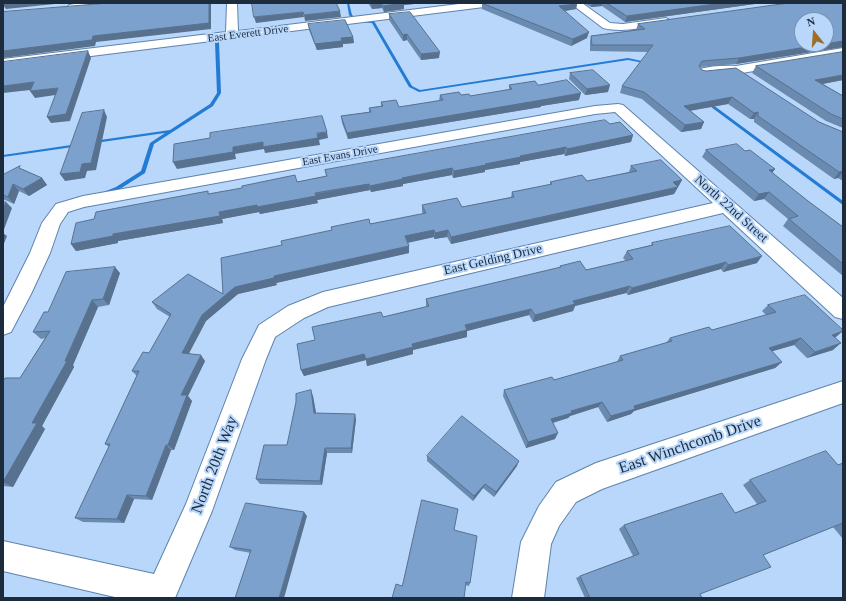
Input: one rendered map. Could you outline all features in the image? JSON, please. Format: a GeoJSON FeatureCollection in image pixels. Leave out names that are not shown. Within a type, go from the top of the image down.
{"type":"FeatureCollection","features":[{"type":"Feature","properties":{"kind":"street"},"geometry":{"type":"LineString","coordinates":[[63,8],[102,3]]}},
{"type":"Feature","properties":{"kind":"street"},"geometry":{"type":"LineString","coordinates":[[232,3],[232,36]]}},
{"type":"Feature","properties":{"kind":"street","name":"East Everett Drive"},"geometry":{"type":"LineString","coordinates":[[3,63],[492,3]]}},
{"type":"Feature","properties":{"kind":"street"},"geometry":{"type":"LineString","coordinates":[[575,3],[607,26],[623,27],[678,20]]}},
{"type":"Feature","properties":{"kind":"street"},"geometry":{"type":"LineString","coordinates":[[703,72],[726,68],[736,70],[843,52]]}},
{"type":"Feature","properties":{"kind":"street"},"geometry":{"type":"LineString","coordinates":[[736,70],[753,82]]}},
{"type":"Feature","properties":{"kind":"street","name":"North 22nd Street"},"geometry":{"type":"LineString","coordinates":[[618,108],[843,311]]}},
{"type":"Feature","properties":{"kind":"street","name":"East Evans Drive"},"geometry":{"type":"LineString","coordinates":[[3,326],[21,294],[40,253],[51,223],[62,208],[83,202],[595,110],[618,108]]}},
{"type":"Feature","properties":{"kind":"street","name":"East Gelding Drive"},"geometry":{"type":"LineString","coordinates":[[267,331],[296,312],[323,300],[726,206]]}},
{"type":"Feature","properties":{"kind":"street","name":"North 20th Way"},"geometry":{"type":"LineString","coordinates":[[161,595],[198,511],[254,359],[267,331]]}},
{"type":"Feature","properties":{"kind":"street","name":"East Winchcomb Drive"},"geometry":{"type":"LineString","coordinates":[[528,598],[536,542],[549,516],[566,492],[596,477],[843,392]]}},
{"type":"Feature","properties":{"kind":"street"},"geometry":{"type":"LineString","coordinates":[[3,556],[161,595]]}},
{"type":"Feature","properties":{"kind":"building"},"geometry":{"type":"Polygon","coordinates":[[[109,3],[209,3],[209,23],[93,36],[92,40],[3,51],[3,12],[109,3]]]}},
{"type":"Feature","properties":{"kind":"building"},"geometry":{"type":"Polygon","coordinates":[[[252,3],[336,3],[340,11],[304,15],[303,12],[254,17],[252,3]]]}},
{"type":"Feature","properties":{"kind":"building"},"geometry":{"type":"Polygon","coordinates":[[[382,3],[404,3],[383,6],[382,3]]]}},
{"type":"Feature","properties":{"kind":"building"},"geometry":{"type":"Polygon","coordinates":[[[482,3],[576,3],[577,4],[559,6],[589,32],[573,39],[482,3]]]}},
{"type":"Feature","properties":{"kind":"building"},"geometry":{"type":"Polygon","coordinates":[[[607,3],[723,3],[627,16],[607,3]]]}},
{"type":"Feature","properties":{"kind":"building"},"geometry":{"type":"Polygon","coordinates":[[[789,3],[843,3],[843,41],[834,43],[834,12],[794,12],[794,49],[739,58],[702,61],[699,66],[702,70],[706,71],[736,68],[819,122],[843,132],[843,171],[839,172],[758,116],[758,112],[754,113],[732,97],[684,106],[704,122],[685,125],[644,92],[622,86],[653,45],[592,45],[591,36],[645,29],[638,24],[789,3]]]}},
{"type":"Feature","properties":{"kind":"building"},"geometry":{"type":"Polygon","coordinates":[[[410,12],[440,52],[421,54],[407,34],[403,35],[389,14],[410,12]]]}},
{"type":"Feature","properties":{"kind":"building"},"geometry":{"type":"Polygon","coordinates":[[[345,20],[353,37],[341,38],[342,41],[315,44],[308,24],[345,20]]]}},
{"type":"Feature","properties":{"kind":"building"},"geometry":{"type":"Polygon","coordinates":[[[88,51],[66,114],[47,117],[58,88],[30,91],[34,82],[3,86],[3,62],[88,51]]]}},
{"type":"Feature","properties":{"kind":"building"},"geometry":{"type":"Polygon","coordinates":[[[843,52],[843,75],[815,80],[843,96],[843,119],[831,114],[756,66],[843,52]]]}},
{"type":"Feature","properties":{"kind":"building"},"geometry":{"type":"Polygon","coordinates":[[[593,70],[610,85],[587,89],[570,73],[593,70]]]}},
{"type":"Feature","properties":{"kind":"building"},"geometry":{"type":"Polygon","coordinates":[[[567,80],[581,93],[347,133],[341,116],[371,112],[369,108],[383,106],[381,102],[396,100],[399,107],[443,100],[440,95],[459,92],[461,95],[469,94],[470,96],[512,89],[509,85],[535,81],[538,85],[567,80]]]}},
{"type":"Feature","properties":{"kind":"building"},"geometry":{"type":"Polygon","coordinates":[[[104,110],[91,163],[82,164],[80,172],[60,174],[82,113],[104,110]]]}},
{"type":"Feature","properties":{"kind":"building"},"geometry":{"type":"Polygon","coordinates":[[[322,116],[327,132],[317,133],[318,138],[263,147],[263,142],[233,147],[233,152],[173,162],[174,144],[210,138],[210,133],[322,116]]]}},
{"type":"Feature","properties":{"kind":"building"},"geometry":{"type":"Polygon","coordinates":[[[605,120],[610,124],[620,122],[633,135],[567,149],[566,147],[520,156],[521,157],[454,171],[452,168],[370,186],[369,184],[315,193],[316,196],[257,207],[257,205],[219,212],[220,216],[113,234],[113,236],[71,244],[76,223],[94,219],[96,212],[208,191],[208,194],[242,188],[242,186],[295,175],[297,182],[327,176],[325,170],[605,120]]]}},
{"type":"Feature","properties":{"kind":"building"},"geometry":{"type":"Polygon","coordinates":[[[737,144],[745,151],[750,150],[775,169],[769,170],[843,227],[843,264],[789,219],[798,216],[769,192],[759,194],[706,150],[737,144]]]}},
{"type":"Feature","properties":{"kind":"building"},"geometry":{"type":"Polygon","coordinates":[[[661,160],[682,180],[673,182],[678,187],[451,237],[448,230],[435,233],[434,230],[405,236],[409,246],[274,276],[274,278],[235,287],[202,315],[182,353],[201,355],[181,395],[187,395],[168,445],[166,445],[146,496],[127,495],[117,519],[75,518],[110,444],[105,444],[139,371],[132,371],[143,352],[149,353],[171,314],[152,302],[188,274],[223,294],[221,258],[282,245],[281,241],[332,230],[331,227],[369,219],[370,224],[426,213],[422,205],[457,198],[462,207],[514,197],[512,192],[552,184],[550,182],[582,175],[587,181],[637,171],[631,166],[661,160]]]}},
{"type":"Feature","properties":{"kind":"building"},"geometry":{"type":"Polygon","coordinates":[[[20,166],[19,168],[42,178],[23,189],[13,184],[8,197],[3,195],[3,175],[20,166]]]}},
{"type":"Feature","properties":{"kind":"building"},"geometry":{"type":"Polygon","coordinates":[[[3,202],[6,202],[3,209],[3,202]]]}},
{"type":"Feature","properties":{"kind":"building"},"geometry":{"type":"Polygon","coordinates":[[[730,226],[762,256],[728,265],[726,262],[632,288],[630,286],[573,301],[575,304],[535,315],[531,309],[465,325],[467,330],[412,344],[413,347],[366,359],[364,354],[301,370],[297,344],[315,340],[312,327],[381,312],[383,317],[429,306],[426,299],[561,267],[560,266],[580,261],[586,270],[633,259],[627,251],[653,245],[652,243],[730,226]]]}},
{"type":"Feature","properties":{"kind":"building"},"geometry":{"type":"Polygon","coordinates":[[[115,267],[103,299],[92,300],[65,361],[67,361],[32,423],[37,423],[3,482],[3,381],[5,378],[20,378],[50,331],[33,332],[44,312],[48,312],[66,272],[115,267]]]}},
{"type":"Feature","properties":{"kind":"building"},"geometry":{"type":"Polygon","coordinates":[[[805,295],[843,330],[832,335],[841,343],[815,352],[801,338],[769,348],[782,362],[634,406],[635,409],[611,416],[602,402],[571,411],[572,413],[551,419],[558,433],[528,442],[504,390],[552,377],[554,380],[623,360],[620,356],[672,341],[670,338],[709,327],[712,330],[776,312],[768,305],[805,295]]]}},
{"type":"Feature","properties":{"kind":"building"},"geometry":{"type":"Polygon","coordinates":[[[311,390],[314,413],[355,414],[351,448],[325,448],[320,481],[256,479],[264,445],[287,445],[296,402],[296,394],[311,390]]]}},
{"type":"Feature","properties":{"kind":"building"},"geometry":{"type":"Polygon","coordinates":[[[462,416],[519,461],[496,492],[485,484],[474,496],[427,456],[462,416]]]}},
{"type":"Feature","properties":{"kind":"building"},"geometry":{"type":"Polygon","coordinates":[[[826,451],[838,465],[843,463],[843,523],[763,555],[771,567],[700,594],[702,598],[590,598],[580,576],[639,554],[624,525],[722,493],[735,513],[766,501],[750,480],[826,451]]]}},
{"type":"Feature","properties":{"kind":"building"},"geometry":{"type":"Polygon","coordinates":[[[422,500],[458,509],[454,530],[477,536],[470,583],[466,582],[464,598],[392,598],[396,584],[402,586],[422,500]]]}},
{"type":"Feature","properties":{"kind":"building"},"geometry":{"type":"Polygon","coordinates":[[[246,503],[304,512],[279,598],[235,598],[251,550],[230,547],[246,503]]]}},
{"type":"Feature","properties":{"kind":"waterway"},"geometry":{"type":"LineString","coordinates":[[348,3],[351,15],[357,21],[373,22],[411,87],[419,91],[628,59],[649,63]]}},
{"type":"Feature","properties":{"kind":"waterway"},"geometry":{"type":"LineString","coordinates":[[103,194],[118,188],[143,172],[152,143],[212,105],[219,93],[217,42],[224,36]]}},
{"type":"Feature","properties":{"kind":"waterway"},"geometry":{"type":"LineString","coordinates":[[708,103],[843,203]]}},
{"type":"Feature","properties":{"kind":"waterway"},"geometry":{"type":"LineString","coordinates":[[95,142],[169,131]]}},
{"type":"Feature","properties":{"kind":"waterway"},"geometry":{"type":"LineString","coordinates":[[3,156],[78,145]]}}]}
